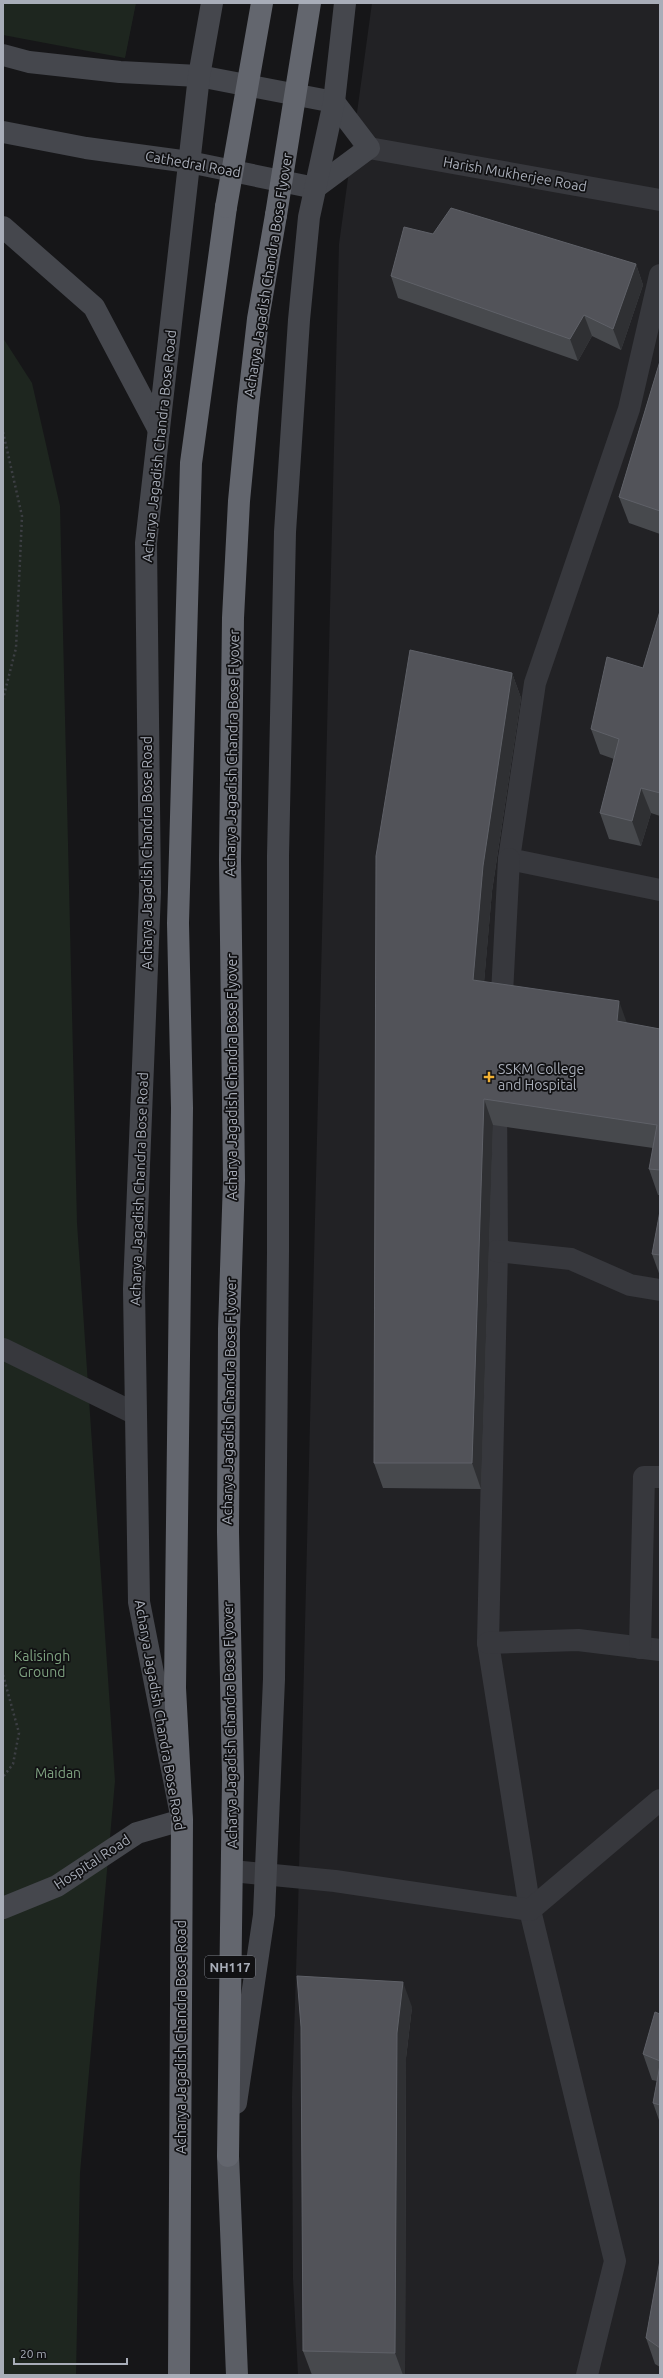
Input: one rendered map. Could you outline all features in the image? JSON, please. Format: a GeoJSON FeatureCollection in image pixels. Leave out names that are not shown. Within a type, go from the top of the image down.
{"type":"FeatureCollection","features":[{"type":"Feature","properties":{"kind":"highway"},"geometry":{"type":"LineString","coordinates":[[182,1820],[175,1688],[182,1108],[178,922],[191,463],[226,207],[262,3]]}},
{"type":"Feature","properties":{"kind":"highway","name":"Acharya Jagadish Chandra Bose Flyover"},"geometry":{"type":"LineString","coordinates":[[228,2156],[232,1871],[228,1532],[229,1329],[234,1180],[231,737],[239,500],[258,319],[310,3]]}},
{"type":"Feature","properties":{"kind":"highway","name":"Acharya Jagadish Chandra Bose Road"},"geometry":{"type":"LineString","coordinates":[[179,2375],[182,1820]]}},
{"type":"Feature","properties":{"kind":"highway","name":"NH117"},"geometry":{"type":"LineString","coordinates":[[228,2156],[237,2375]]}},
{"type":"Feature","properties":{"kind":"main road","name":"Acharya Jagadish Chandra Bose Road"},"geometry":{"type":"LineString","coordinates":[[182,1820],[139,1602],[134,1289],[150,892],[146,543],[198,76],[212,3]]}},
{"type":"Feature","properties":{"kind":"main road"},"geometry":{"type":"LineString","coordinates":[[228,2156],[264,1915],[274,1679],[278,1252],[278,856],[285,532],[299,320],[309,217],[334,102],[345,3]]}},
{"type":"Feature","properties":{"kind":"main road"},"geometry":{"type":"LineString","coordinates":[[3,55],[36,63],[120,72],[198,76],[334,102],[369,148],[315,188]]}},
{"type":"Feature","properties":{"kind":"main road","name":"Cathedral Road"},"geometry":{"type":"LineString","coordinates":[[3,132],[86,148],[189,162],[315,188]]}},
{"type":"Feature","properties":{"kind":"main road"},"geometry":{"type":"LineString","coordinates":[[3,227],[94,307],[159,430]]}},
{"type":"Feature","properties":{"kind":"main road","name":"Hospital Road"},"geometry":{"type":"LineString","coordinates":[[3,1908],[57,1886],[137,1833],[182,1820]]}},
{"type":"Feature","properties":{"kind":"street","name":"Harish Mukherjee Road"},"geometry":{"type":"LineString","coordinates":[[369,148],[660,200]]}},
{"type":"Feature","properties":{"kind":"street"},"geometry":{"type":"LineString","coordinates":[[499,1037],[509,859],[535,683],[629,409],[660,275]]}},
{"type":"Feature","properties":{"kind":"street"},"geometry":{"type":"LineString","coordinates":[[509,859],[660,890]]}},
{"type":"Feature","properties":{"kind":"street"},"geometry":{"type":"LineString","coordinates":[[497,1076],[495,1114],[498,1251],[488,1643],[530,1910],[615,2261],[587,2375]]}},
{"type":"Feature","properties":{"kind":"street"},"geometry":{"type":"LineString","coordinates":[[498,1251],[571,1259],[630,1285],[660,1290]]}},
{"type":"Feature","properties":{"kind":"street"},"geometry":{"type":"LineString","coordinates":[[3,1349],[136,1414]]}},
{"type":"Feature","properties":{"kind":"street"},"geometry":{"type":"LineString","coordinates":[[488,1643],[578,1640],[650,1649],[644,1476],[660,1476]]}},
{"type":"Feature","properties":{"kind":"street"},"geometry":{"type":"LineString","coordinates":[[232,1871],[335,1881],[530,1910],[660,1800]]}},
{"type":"Feature","properties":{"kind":"path"},"geometry":{"type":"LineString","coordinates":[[3,432],[22,516],[16,648],[3,699]]}},
{"type":"Feature","properties":{"kind":"path"},"geometry":{"type":"LineString","coordinates":[[3,1676],[19,1733],[13,1764],[3,1777]]}},
{"type":"Feature","properties":{"kind":"shaded area","name":"SSKM College and Hospital"},"geometry":{"type":"Polygon","coordinates":[[[372,3],[660,3],[660,2375],[298,2375],[293,2279],[292,2097],[298,1910],[339,244],[372,3]]]}},
{"type":"Feature","properties":{"kind":"green space"},"geometry":{"type":"Polygon","coordinates":[[[3,3],[136,3],[125,58],[3,35],[3,3]]]}},
{"type":"Feature","properties":{"kind":"green space","name":"Maidan"},"geometry":{"type":"Polygon","coordinates":[[[3,338],[32,383],[60,506],[77,1223],[115,1781],[80,2173],[76,2375],[3,2375],[3,338]]]}},
{"type":"Feature","properties":{"kind":"building"},"geometry":{"type":"Polygon","coordinates":[[[451,208],[636,264],[613,329],[584,315],[570,339],[391,276],[404,227],[433,234],[451,208]]]}},
{"type":"Feature","properties":{"kind":"building"},"geometry":{"type":"Polygon","coordinates":[[[660,361],[660,511],[619,497],[660,361]]]}},
{"type":"Feature","properties":{"kind":"building"},"geometry":{"type":"Polygon","coordinates":[[[660,611],[660,793],[641,788],[632,821],[600,813],[619,739],[591,729],[607,657],[643,668],[660,611]]]}},
{"type":"Feature","properties":{"kind":"building"},"geometry":{"type":"Polygon","coordinates":[[[410,650],[512,673],[483,866],[473,980],[619,1001],[617,1021],[660,1029],[660,1170],[649,1169],[657,1125],[484,1099],[472,1463],[374,1463],[376,856],[410,650]]]}},
{"type":"Feature","properties":{"kind":"building"},"geometry":{"type":"Polygon","coordinates":[[[660,1211],[660,1255],[652,1254],[660,1211]]]}},
{"type":"Feature","properties":{"kind":"building"},"geometry":{"type":"Polygon","coordinates":[[[297,1976],[403,1982],[397,2033],[395,2353],[303,2351],[301,2027],[297,1976]]]}},
{"type":"Feature","properties":{"kind":"building"},"geometry":{"type":"Polygon","coordinates":[[[655,2012],[660,2014],[660,2061],[643,2054],[655,2012]]]}},
{"type":"Feature","properties":{"kind":"building"},"geometry":{"type":"Polygon","coordinates":[[[660,2065],[660,2105],[653,2103],[660,2065]]]}},
{"type":"Feature","properties":{"kind":"building"},"geometry":{"type":"Polygon","coordinates":[[[660,2260],[660,2348],[646,2338],[660,2260]]]}},
{"type":"Feature","properties":{"kind":"place","name":"SSKM College and Hospital"},"geometry":{"type":"Point","coordinates":[489,1077]}},
{"type":"Feature","properties":{"kind":"park label","name":"Kalisingh Ground"},"geometry":{"type":"Point","coordinates":[42,1664]}}]}
